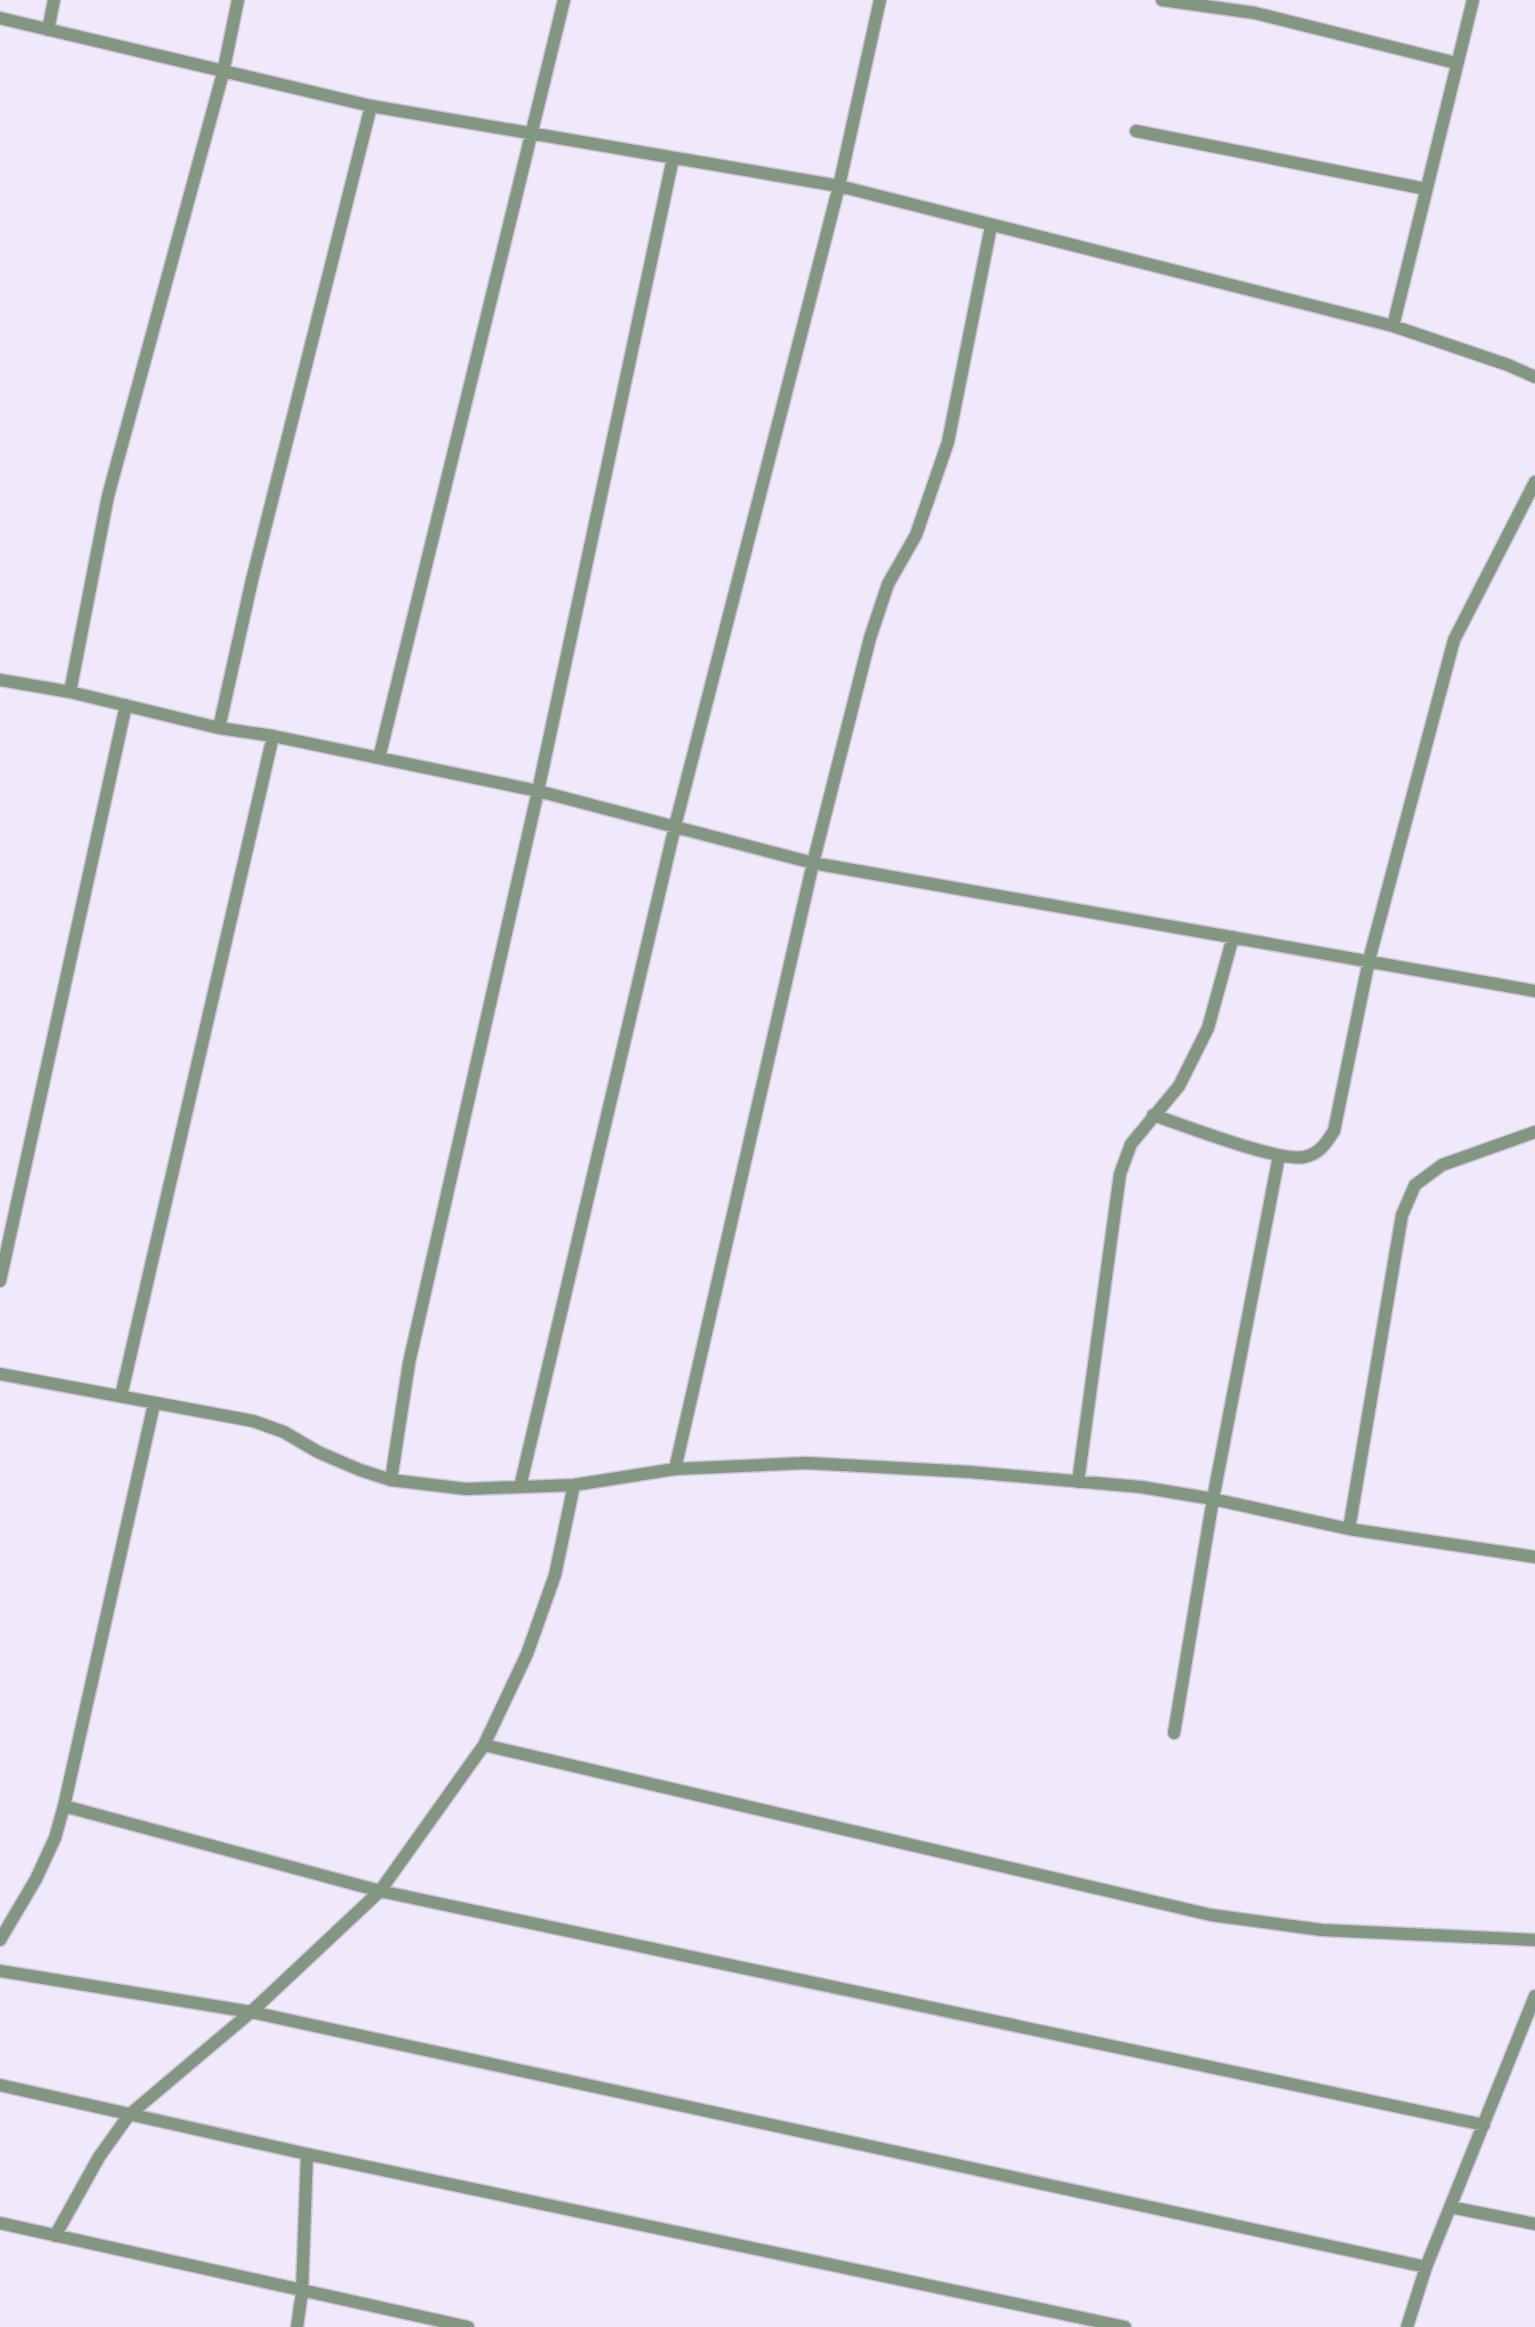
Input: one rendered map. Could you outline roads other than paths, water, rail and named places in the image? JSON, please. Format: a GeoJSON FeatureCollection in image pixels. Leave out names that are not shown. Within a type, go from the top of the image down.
{"type":"FeatureCollection","features":[{"type":"Feature","properties":{"kind":"street"},"geometry":{"type":"LineString","coordinates":[[48,30],[54,0]]}},
{"type":"Feature","properties":{"kind":"street"},"geometry":{"type":"LineString","coordinates":[[70,692],[108,496],[223,73],[238,0]]}},
{"type":"Feature","properties":{"kind":"street"},"geometry":{"type":"LineString","coordinates":[[379,758],[564,0]]}},
{"type":"Feature","properties":{"kind":"street"},"geometry":{"type":"LineString","coordinates":[[520,1487],[675,826],[838,186],[880,0]]}},
{"type":"Feature","properties":{"kind":"street"},"geometry":{"type":"LineString","coordinates":[[1161,0],[1255,13],[1456,63]]}},
{"type":"Feature","properties":{"kind":"street"},"geometry":{"type":"LineString","coordinates":[[1393,326],[1473,0]]}},
{"type":"Feature","properties":{"kind":"street"},"geometry":{"type":"LineString","coordinates":[[0,18],[223,73],[371,106],[838,186],[1393,326],[1508,365],[1535,377]]}},
{"type":"Feature","properties":{"kind":"street"},"geometry":{"type":"LineString","coordinates":[[219,728],[252,579],[371,106]]}},
{"type":"Feature","properties":{"kind":"street"},"geometry":{"type":"LineString","coordinates":[[1136,131],[1426,189]]}},
{"type":"Feature","properties":{"kind":"street"},"geometry":{"type":"LineString","coordinates":[[391,1480],[409,1363],[538,791],[674,158]]}},
{"type":"Feature","properties":{"kind":"street"},"geometry":{"type":"LineString","coordinates":[[675,1469],[813,863],[870,638],[888,584],[916,535],[948,442],[991,226]]}},
{"type":"Feature","properties":{"kind":"street"},"geometry":{"type":"LineString","coordinates":[[1154,1115],[1280,1155],[1303,1157],[1320,1151],[1334,1131],[1369,960],[1454,640],[1535,483]]}},
{"type":"Feature","properties":{"kind":"street"},"geometry":{"type":"LineString","coordinates":[[0,680],[70,692],[219,728],[273,736],[538,791],[813,863],[1535,991]]}},
{"type":"Feature","properties":{"kind":"street"},"geometry":{"type":"LineString","coordinates":[[0,1281],[126,705]]}},
{"type":"Feature","properties":{"kind":"street"},"geometry":{"type":"LineString","coordinates":[[121,1396],[273,736]]}},
{"type":"Feature","properties":{"kind":"street"},"geometry":{"type":"LineString","coordinates":[[1078,1482],[1120,1174],[1131,1144],[1179,1086],[1208,1028],[1233,937]]}},
{"type":"Feature","properties":{"kind":"street"},"geometry":{"type":"LineString","coordinates":[[1349,1529],[1402,1215],[1415,1185],[1442,1165],[1535,1132]]}},
{"type":"Feature","properties":{"kind":"street"},"geometry":{"type":"LineString","coordinates":[[1174,1733],[1214,1499],[1280,1155]]}},
{"type":"Feature","properties":{"kind":"street"},"geometry":{"type":"LineString","coordinates":[[0,1374],[253,1421],[284,1432],[318,1452],[360,1470],[391,1480],[465,1488],[574,1485],[675,1469],[806,1463],[970,1472],[1141,1487],[1214,1499],[1349,1529],[1535,1557]]}},
{"type":"Feature","properties":{"kind":"street"},"geometry":{"type":"LineString","coordinates":[[0,1940],[36,1879],[55,1838],[154,1404]]}},
{"type":"Feature","properties":{"kind":"street"},"geometry":{"type":"LineString","coordinates":[[55,2236],[99,2157],[129,2115],[251,2012],[380,1891],[484,1745],[527,1654],[555,1575],[574,1485]]}},
{"type":"Feature","properties":{"kind":"street"},"geometry":{"type":"LineString","coordinates":[[484,1745],[1211,1915],[1322,1930],[1535,1940]]}},
{"type":"Feature","properties":{"kind":"street"},"geometry":{"type":"LineString","coordinates":[[64,1806],[380,1891],[1484,2125]]}},
{"type":"Feature","properties":{"kind":"street"},"geometry":{"type":"LineString","coordinates":[[0,1971],[251,2012],[1426,2267]]}},
{"type":"Feature","properties":{"kind":"street"},"geometry":{"type":"LineString","coordinates":[[1407,2327],[1426,2267],[1534,2001]]}},
{"type":"Feature","properties":{"kind":"street"},"geometry":{"type":"LineString","coordinates":[[0,2085],[306,2154],[1125,2327]]}},
{"type":"Feature","properties":{"kind":"street"},"geometry":{"type":"LineString","coordinates":[[297,2327],[302,2292],[306,2154]]}},
{"type":"Feature","properties":{"kind":"street"},"geometry":{"type":"LineString","coordinates":[[1450,2207],[1535,2224]]}},
{"type":"Feature","properties":{"kind":"street"},"geometry":{"type":"LineString","coordinates":[[0,2223],[302,2292],[468,2327]]}}]}
